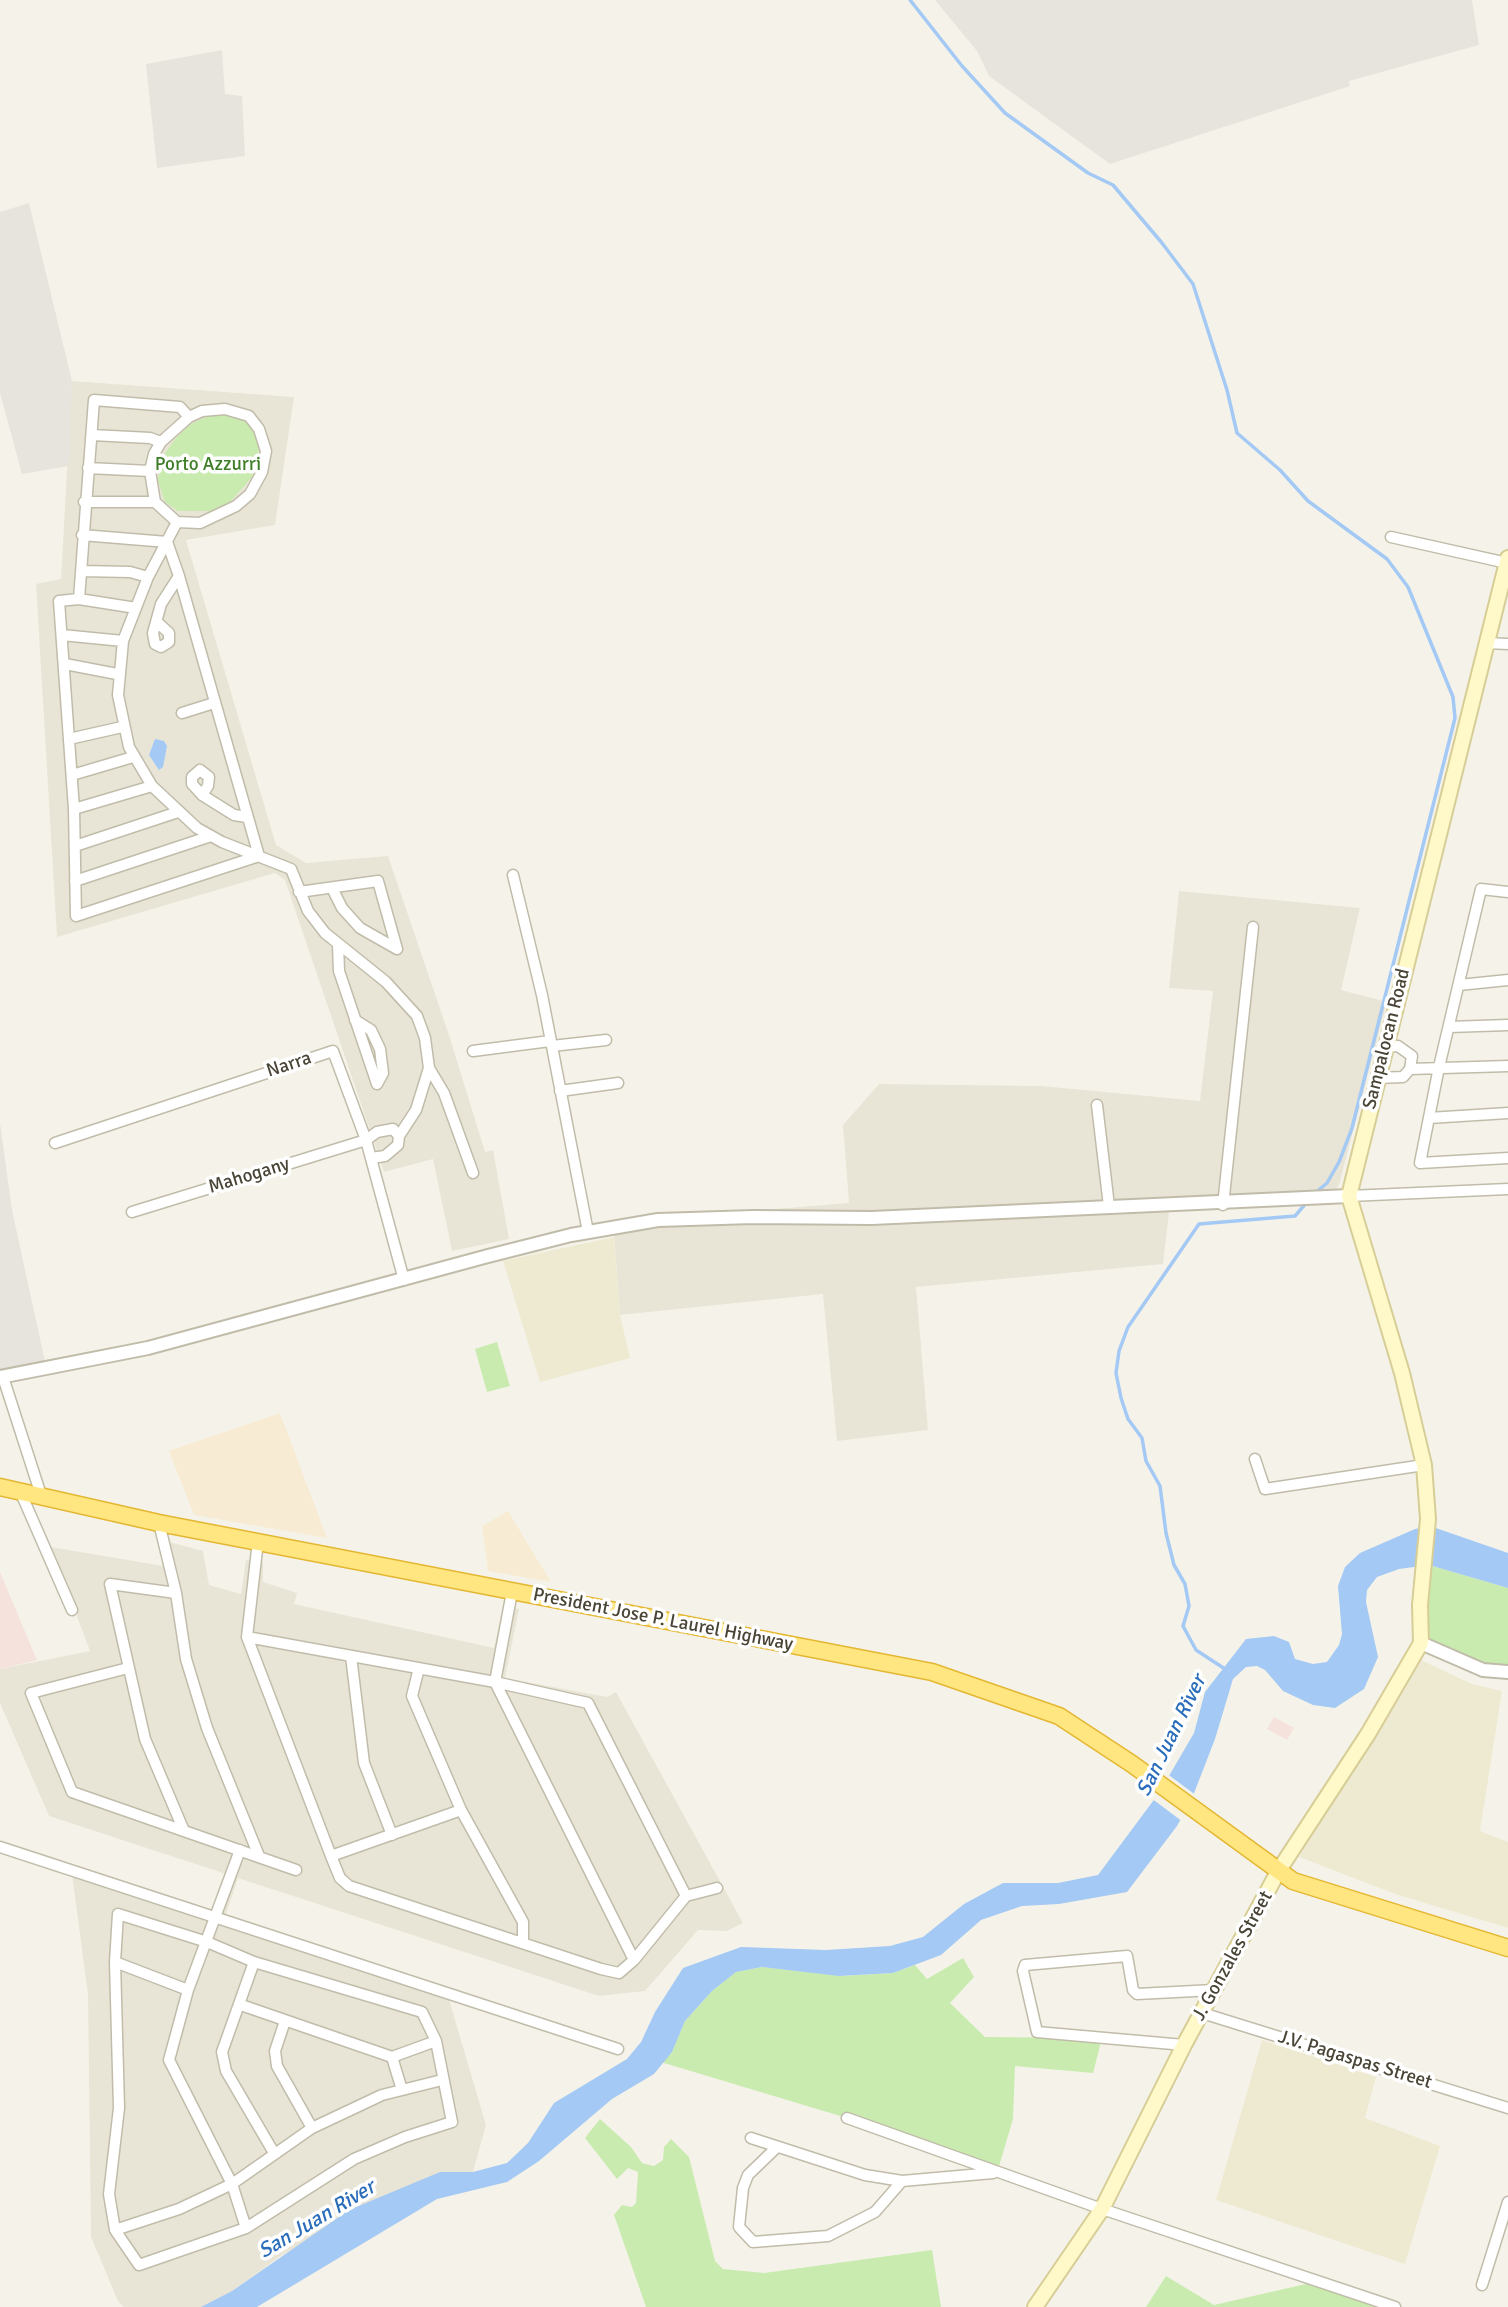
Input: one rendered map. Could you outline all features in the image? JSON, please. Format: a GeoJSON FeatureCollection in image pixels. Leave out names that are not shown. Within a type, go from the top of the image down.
{"type":"FeatureCollection","features":[{"type":"Feature","properties":{"kind":"highway","name":"President Jose P. Laurel Highway"},"geometry":{"type":"LineString","coordinates":[[0,1487],[159,1523],[933,1672],[1059,1716],[1132,1764],[1293,1881],[1508,1948]]}},
{"type":"Feature","properties":{"kind":"highway","name":"President Jose P. Laurel Highway"},"geometry":{"type":"LineString","coordinates":[[1279,1870],[1295,1870],[1508,1937]]}},
{"type":"Feature","properties":{"kind":"main road","name":"Sampalocan Road"},"geometry":{"type":"LineString","coordinates":[[1349,1196],[1507,561]]}},
{"type":"Feature","properties":{"kind":"main road"},"geometry":{"type":"LineString","coordinates":[[1349,1196],[1402,1373],[1424,1465],[1428,1519],[1420,1605],[1421,1643]]}},
{"type":"Feature","properties":{"kind":"main road","name":"J. Gonzales Street"},"geometry":{"type":"LineString","coordinates":[[1035,2307],[1102,2209],[1184,2045],[1279,1870],[1368,1734],[1421,1643]]}},
{"type":"Feature","properties":{"kind":"street"},"geometry":{"type":"LineString","coordinates":[[79,599],[84,502],[94,400],[180,407],[189,417]]}},
{"type":"Feature","properties":{"kind":"street"},"geometry":{"type":"LineString","coordinates":[[225,408],[249,416],[259,429],[266,451],[262,472],[250,494],[236,506],[200,523],[177,522],[155,502],[150,471],[154,454],[161,442],[189,417],[202,411],[225,408]]}},
{"type":"Feature","properties":{"kind":"street"},"geometry":{"type":"LineString","coordinates":[[92,435],[149,438],[161,442]]}},
{"type":"Feature","properties":{"kind":"street"},"geometry":{"type":"LineString","coordinates":[[88,468],[150,471]]}},
{"type":"Feature","properties":{"kind":"street"},"geometry":{"type":"LineString","coordinates":[[84,502],[155,502]]}},
{"type":"Feature","properties":{"kind":"street"},"geometry":{"type":"LineString","coordinates":[[177,522],[148,577],[123,640],[117,674],[122,727],[133,757],[152,786],[178,812],[211,836],[291,869],[308,911],[338,945],[386,982],[417,1016],[425,1038],[429,1068],[444,1093],[473,1173]]}},
{"type":"Feature","properties":{"kind":"street"},"geometry":{"type":"LineString","coordinates":[[82,535],[167,542]]}},
{"type":"Feature","properties":{"kind":"street"},"geometry":{"type":"LineString","coordinates":[[1391,537],[1507,561]]}},
{"type":"Feature","properties":{"kind":"street"},"geometry":{"type":"LineString","coordinates":[[167,542],[259,856]]}},
{"type":"Feature","properties":{"kind":"street"},"geometry":{"type":"LineString","coordinates":[[82,570],[130,572],[148,577]]}},
{"type":"Feature","properties":{"kind":"street"},"geometry":{"type":"LineString","coordinates":[[156,622],[161,604],[179,576]]}},
{"type":"Feature","properties":{"kind":"street"},"geometry":{"type":"LineString","coordinates":[[136,608],[79,599],[59,601],[74,809],[76,916],[259,856]]}},
{"type":"Feature","properties":{"kind":"street"},"geometry":{"type":"LineString","coordinates":[[62,635],[123,640]]}},
{"type":"Feature","properties":{"kind":"street"},"geometry":{"type":"LineString","coordinates":[[1486,643],[1508,644]]}},
{"type":"Feature","properties":{"kind":"street"},"geometry":{"type":"LineString","coordinates":[[65,664],[117,674]]}},
{"type":"Feature","properties":{"kind":"street"},"geometry":{"type":"LineString","coordinates":[[182,713],[214,703]]}},
{"type":"Feature","properties":{"kind":"street"},"geometry":{"type":"LineString","coordinates":[[69,739],[122,727]]}},
{"type":"Feature","properties":{"kind":"street"},"geometry":{"type":"LineString","coordinates":[[72,775],[133,757]]}},
{"type":"Feature","properties":{"kind":"street"},"geometry":{"type":"LineString","coordinates":[[74,809],[152,786]]}},
{"type":"Feature","properties":{"kind":"street"},"geometry":{"type":"LineString","coordinates":[[202,795],[234,815],[247,817]]}},
{"type":"Feature","properties":{"kind":"street"},"geometry":{"type":"LineString","coordinates":[[75,846],[178,812]]}},
{"type":"Feature","properties":{"kind":"street"},"geometry":{"type":"LineString","coordinates":[[75,881],[211,836]]}},
{"type":"Feature","properties":{"kind":"street"},"geometry":{"type":"LineString","coordinates":[[513,875],[551,1044],[588,1232]]}},
{"type":"Feature","properties":{"kind":"street"},"geometry":{"type":"LineString","coordinates":[[299,892],[378,881],[397,949],[360,928],[342,908],[332,888]]}},
{"type":"Feature","properties":{"kind":"street"},"geometry":{"type":"LineString","coordinates":[[1508,891],[1481,889],[1439,1067],[1420,1163],[1508,1158]]}},
{"type":"Feature","properties":{"kind":"street"},"geometry":{"type":"LineString","coordinates":[[1223,1205],[1253,927]]}},
{"type":"Feature","properties":{"kind":"street"},"geometry":{"type":"LineString","coordinates":[[338,945],[339,971],[355,1020],[377,1084],[383,1073],[380,1049],[371,1030],[355,1020]]}},
{"type":"Feature","properties":{"kind":"street"},"geometry":{"type":"LineString","coordinates":[[1458,985],[1508,980]]}},
{"type":"Feature","properties":{"kind":"street"},"geometry":{"type":"LineString","coordinates":[[1448,1027],[1508,1025]]}},
{"type":"Feature","properties":{"kind":"street"},"geometry":{"type":"LineString","coordinates":[[473,1051],[606,1040]]}},
{"type":"Feature","properties":{"kind":"street"},"geometry":{"type":"LineString","coordinates":[[1377,1078],[1403,1077],[1410,1069],[1412,1056],[1398,1046],[1385,1047]]}},
{"type":"Feature","properties":{"kind":"street","name":"Narra"},"geometry":{"type":"LineString","coordinates":[[55,1143],[334,1051],[366,1140],[404,1280]]}},
{"type":"Feature","properties":{"kind":"street"},"geometry":{"type":"LineString","coordinates":[[1410,1069],[1508,1066]]}},
{"type":"Feature","properties":{"kind":"street"},"geometry":{"type":"LineString","coordinates":[[371,1158],[385,1156],[398,1145],[396,1132],[416,1110],[429,1068]]}},
{"type":"Feature","properties":{"kind":"street"},"geometry":{"type":"LineString","coordinates":[[560,1091],[618,1083]]}},
{"type":"Feature","properties":{"kind":"street"},"geometry":{"type":"LineString","coordinates":[[1097,1105],[1109,1206]]}},
{"type":"Feature","properties":{"kind":"street"},"geometry":{"type":"LineString","coordinates":[[1429,1118],[1508,1113]]}},
{"type":"Feature","properties":{"kind":"street","name":"Mahogany"},"geometry":{"type":"LineString","coordinates":[[132,1212],[366,1140],[377,1132],[396,1132]]}},
{"type":"Feature","properties":{"kind":"street"},"geometry":{"type":"LineString","coordinates":[[41,1495],[1,1377],[148,1348],[488,1255],[588,1232],[658,1220],[872,1218],[1109,1206],[1223,1205],[1508,1189]]}},
{"type":"Feature","properties":{"kind":"street"},"geometry":{"type":"LineString","coordinates":[[1255,1459],[1265,1489],[1424,1465]]}},
{"type":"Feature","properties":{"kind":"street"},"geometry":{"type":"LineString","coordinates":[[20,1491],[72,1610]]}},
{"type":"Feature","properties":{"kind":"street"},"geometry":{"type":"LineString","coordinates":[[159,1523],[176,1593],[186,1659],[207,1728],[259,1856]]}},
{"type":"Feature","properties":{"kind":"street"},"geometry":{"type":"LineString","coordinates":[[258,1541],[247,1637],[340,1878],[349,1886],[619,1973],[634,1960],[686,1896],[717,1888]]}},
{"type":"Feature","properties":{"kind":"street"},"geometry":{"type":"LineString","coordinates":[[176,1593],[110,1584],[145,1739],[184,1831]]}},
{"type":"Feature","properties":{"kind":"street"},"geometry":{"type":"LineString","coordinates":[[512,1592],[495,1682],[634,1960]]}},
{"type":"Feature","properties":{"kind":"street"},"geometry":{"type":"LineString","coordinates":[[247,1637],[495,1682],[588,1703],[686,1896]]}},
{"type":"Feature","properties":{"kind":"street"},"geometry":{"type":"LineString","coordinates":[[1421,1643],[1483,1670],[1508,1672]]}},
{"type":"Feature","properties":{"kind":"street"},"geometry":{"type":"LineString","coordinates":[[351,1656],[364,1763],[392,1835]]}},
{"type":"Feature","properties":{"kind":"street"},"geometry":{"type":"LineString","coordinates":[[128,1668],[31,1693],[72,1792],[296,1870]]}},
{"type":"Feature","properties":{"kind":"street"},"geometry":{"type":"LineString","coordinates":[[419,1668],[412,1696],[461,1810],[523,1922],[523,1941]]}},
{"type":"Feature","properties":{"kind":"street"},"geometry":{"type":"LineString","coordinates":[[331,1856],[461,1810]]}},
{"type":"Feature","properties":{"kind":"street"},"geometry":{"type":"LineString","coordinates":[[0,1847],[618,2049]]}},
{"type":"Feature","properties":{"kind":"street"},"geometry":{"type":"LineString","coordinates":[[240,1850],[188,1990],[169,2060],[232,2184],[246,2228]]}},
{"type":"Feature","properties":{"kind":"street"},"geometry":{"type":"LineString","coordinates":[[118,1914],[207,1942],[254,1962],[422,2012],[436,2041],[452,2122],[405,2137],[354,2159],[246,2228],[193,2249],[139,2265],[115,2230],[109,2194],[119,2108],[115,1962],[118,1914]]}},
{"type":"Feature","properties":{"kind":"street"},"geometry":{"type":"LineString","coordinates":[[1184,2045],[1037,2032],[1023,1971],[1025,1965],[1127,1956],[1133,1990],[1137,1994],[1214,1990]]}},
{"type":"Feature","properties":{"kind":"street"},"geometry":{"type":"LineString","coordinates":[[115,1962],[188,1990]]}},
{"type":"Feature","properties":{"kind":"street"},"geometry":{"type":"LineString","coordinates":[[254,1962],[241,2005],[222,2052],[226,2071],[274,2153]]}},
{"type":"Feature","properties":{"kind":"street"},"geometry":{"type":"LineString","coordinates":[[241,2005],[392,2057],[436,2041]]}},
{"type":"Feature","properties":{"kind":"street","name":"J.V. Pagaspas Street"},"geometry":{"type":"LineString","coordinates":[[1202,2012],[1508,2108]]}},
{"type":"Feature","properties":{"kind":"street"},"geometry":{"type":"LineString","coordinates":[[285,2021],[275,2051],[276,2066],[312,2128]]}},
{"type":"Feature","properties":{"kind":"street"},"geometry":{"type":"LineString","coordinates":[[392,2057],[402,2090]]}},
{"type":"Feature","properties":{"kind":"street"},"geometry":{"type":"LineString","coordinates":[[115,2230],[179,2209],[232,2184],[312,2128],[382,2095],[442,2080]]}},
{"type":"Feature","properties":{"kind":"street"},"geometry":{"type":"LineString","coordinates":[[847,2118],[997,2173],[1395,2307]]}},
{"type":"Feature","properties":{"kind":"street"},"geometry":{"type":"LineString","coordinates":[[751,2138],[865,2175],[902,2180],[997,2173]]}},
{"type":"Feature","properties":{"kind":"street"},"geometry":{"type":"LineString","coordinates":[[777,2147],[748,2175],[743,2188],[739,2227],[753,2242],[828,2236],[875,2212],[902,2180]]}},
{"type":"Feature","properties":{"kind":"street"},"geometry":{"type":"LineString","coordinates":[[1482,2285],[1508,2202]]}},
{"type":"Feature","properties":{"kind":"shaded area"},"geometry":{"type":"Polygon","coordinates":[[[935,0],[1472,0],[1479,45],[1349,81],[1350,86],[1110,164],[989,76],[977,51],[935,0]]]}},
{"type":"Feature","properties":{"kind":"shaded area"},"geometry":{"type":"Polygon","coordinates":[[[222,50],[225,94],[242,96],[245,156],[157,168],[146,64],[222,50]]]}},
{"type":"Feature","properties":{"kind":"shaded area"},"geometry":{"type":"Polygon","coordinates":[[[29,203],[72,381],[69,466],[22,474],[0,393],[0,212],[29,203]]]}},
{"type":"Feature","properties":{"kind":"shaded area"},"geometry":{"type":"Polygon","coordinates":[[[72,381],[294,397],[275,525],[186,540],[276,845],[306,863],[388,856],[450,1038],[485,1152],[493,1150],[509,1239],[452,1251],[433,1159],[384,1172],[285,880],[275,873],[57,937],[36,584],[61,579],[72,381]]]}},
{"type":"Feature","properties":{"kind":"shaded area"},"geometry":{"type":"Polygon","coordinates":[[[1179,891],[1360,908],[1341,990],[1387,1002],[1339,1185],[1327,1202],[1170,1204],[1163,1264],[916,1287],[928,1430],[837,1441],[823,1294],[620,1315],[613,1222],[849,1203],[843,1125],[879,1084],[1042,1086],[1200,1101],[1213,991],[1169,988],[1179,891]]]}},
{"type":"Feature","properties":{"kind":"shaded area"},"geometry":{"type":"Polygon","coordinates":[[[0,1123],[12,1210],[46,1366],[0,1370],[0,1123]]]}},
{"type":"Feature","properties":{"kind":"shaded area"},"geometry":{"type":"Polygon","coordinates":[[[614,1237],[620,1315],[630,1358],[540,1382],[503,1261],[614,1237]]]}},
{"type":"Feature","properties":{"kind":"shaded area"},"geometry":{"type":"Polygon","coordinates":[[[280,1413],[327,1538],[194,1515],[169,1451],[280,1413]]]}},
{"type":"Feature","properties":{"kind":"shaded area"},"geometry":{"type":"Polygon","coordinates":[[[508,1511],[551,1582],[488,1571],[482,1526],[508,1511]]]}},
{"type":"Feature","properties":{"kind":"shaded area"},"geometry":{"type":"Polygon","coordinates":[[[158,1539],[203,1551],[209,1585],[241,1594],[246,1560],[263,1562],[263,1582],[297,1593],[294,1604],[494,1648],[503,1606],[519,1609],[505,1678],[607,1697],[616,1692],[743,1923],[727,1931],[698,1930],[645,1991],[599,1996],[238,1878],[223,1923],[448,1996],[486,2125],[473,2172],[440,2172],[282,2255],[232,2291],[201,2307],[124,2307],[118,2301],[91,2237],[88,1995],[72,1874],[210,1919],[226,1874],[49,1816],[0,1703],[0,1669],[90,1651],[51,1547],[163,1566],[158,1539]]]}},
{"type":"Feature","properties":{"kind":"shaded area"},"geometry":{"type":"Polygon","coordinates":[[[0,1572],[37,1660],[0,1669],[0,1572]]]}},
{"type":"Feature","properties":{"kind":"shaded area"},"geometry":{"type":"Polygon","coordinates":[[[1421,1660],[1472,1684],[1502,1691],[1480,1831],[1508,1842],[1508,1928],[1398,1895],[1299,1857],[1421,1660]]]}},
{"type":"Feature","properties":{"kind":"shaded area"},"geometry":{"type":"Polygon","coordinates":[[[1274,1717],[1294,1728],[1287,1740],[1267,1729],[1274,1717]]]}},
{"type":"Feature","properties":{"kind":"shaded area"},"geometry":{"type":"Polygon","coordinates":[[[1262,2040],[1376,2077],[1365,2118],[1440,2146],[1405,2264],[1216,2200],[1262,2040]]]}},
{"type":"Feature","properties":{"kind":"green space","name":"Porto Azzurri"},"geometry":{"type":"Polygon","coordinates":[[[228,413],[242,419],[255,431],[259,449],[253,476],[230,502],[211,511],[178,511],[165,502],[158,481],[160,460],[176,438],[191,424],[212,414],[228,413]]]}},
{"type":"Feature","properties":{"kind":"green space"},"geometry":{"type":"Polygon","coordinates":[[[497,1342],[510,1386],[487,1392],[475,1349],[497,1342]]]}},
{"type":"Feature","properties":{"kind":"green space"},"geometry":{"type":"Polygon","coordinates":[[[1429,1565],[1508,1588],[1508,1672],[1421,1643],[1429,1565]]]}},
{"type":"Feature","properties":{"kind":"green space"},"geometry":{"type":"Polygon","coordinates":[[[963,1958],[974,1977],[950,2003],[985,2037],[1102,2038],[1093,2073],[1015,2066],[1013,2119],[997,2173],[847,2118],[654,2060],[671,2054],[685,2021],[712,1991],[736,1972],[762,1967],[842,1976],[893,1973],[915,1965],[927,1979],[963,1958]]]}},
{"type":"Feature","properties":{"kind":"green space"},"geometry":{"type":"Polygon","coordinates":[[[600,2119],[631,2147],[642,2163],[654,2166],[663,2160],[664,2147],[671,2139],[689,2157],[715,2261],[723,2269],[764,2273],[932,2250],[941,2307],[646,2307],[614,2215],[622,2205],[632,2207],[636,2203],[638,2172],[628,2168],[617,2179],[585,2138],[600,2119]]]}},
{"type":"Feature","properties":{"kind":"green space"},"geometry":{"type":"Polygon","coordinates":[[[1166,2276],[1214,2305],[1319,2281],[1392,2307],[1146,2307],[1166,2276]]]}},
{"type":"Feature","properties":{"kind":"water"},"geometry":{"type":"Polygon","coordinates":[[[155,739],[164,741],[167,746],[163,767],[159,770],[149,755],[155,739]]]}},
{"type":"Feature","properties":{"kind":"water"},"geometry":{"type":"Polygon","coordinates":[[[1430,1526],[1508,1553],[1508,1588],[1429,1565],[1399,1569],[1377,1577],[1367,1590],[1366,1602],[1378,1657],[1364,1689],[1335,1708],[1313,1705],[1283,1691],[1265,1670],[1257,1666],[1246,1667],[1233,1679],[1215,1739],[1191,1801],[1177,1826],[1127,1892],[1059,1904],[1022,1906],[981,1920],[941,1955],[893,1973],[839,1976],[762,1967],[736,1972],[712,1991],[685,2021],[672,2052],[654,2074],[612,2099],[539,2161],[507,2182],[437,2199],[257,2307],[201,2307],[232,2291],[349,2210],[440,2172],[473,2172],[507,2163],[528,2143],[554,2103],[627,2059],[641,2042],[655,2012],[683,1968],[741,1947],[826,1950],[890,1946],[923,1937],[964,1904],[1003,1883],[1058,1883],[1098,1875],[1159,1793],[1194,1733],[1205,1692],[1246,1639],[1274,1636],[1289,1642],[1295,1659],[1313,1664],[1327,1662],[1339,1645],[1342,1634],[1338,1586],[1345,1567],[1360,1553],[1415,1529],[1430,1526]]]}},
{"type":"Feature","properties":{"kind":"pier"},"geometry":{"type":"Polygon","coordinates":[[[1166,1773],[1197,1796],[1183,1822],[1151,1798],[1166,1773]]]}},
{"type":"Feature","properties":{"kind":"waterway"},"geometry":{"type":"LineString","coordinates":[[910,0],[962,66],[1005,113],[1088,173],[1113,185],[1162,243],[1193,284],[1227,390],[1237,433],[1280,470],[1308,501],[1387,559],[1408,587],[1453,697],[1455,718],[1352,1128],[1339,1162],[1327,1183],[1314,1194]]}},
{"type":"Feature","properties":{"kind":"waterway"},"geometry":{"type":"LineString","coordinates":[[1225,1669],[1196,1650],[1183,1626],[1189,1606],[1185,1584],[1174,1565],[1166,1533],[1160,1486],[1146,1461],[1142,1438],[1128,1419],[1121,1398],[1116,1373],[1119,1351],[1128,1327],[1199,1224],[1295,1216],[1307,1202]]}},
{"type":"Feature","properties":{"kind":"water label","name":"San Juan River"},"geometry":{"type":"Point","coordinates":[1172,1736]}},
{"type":"Feature","properties":{"kind":"water label","name":"San Juan River"},"geometry":{"type":"Point","coordinates":[317,2220]}}]}
